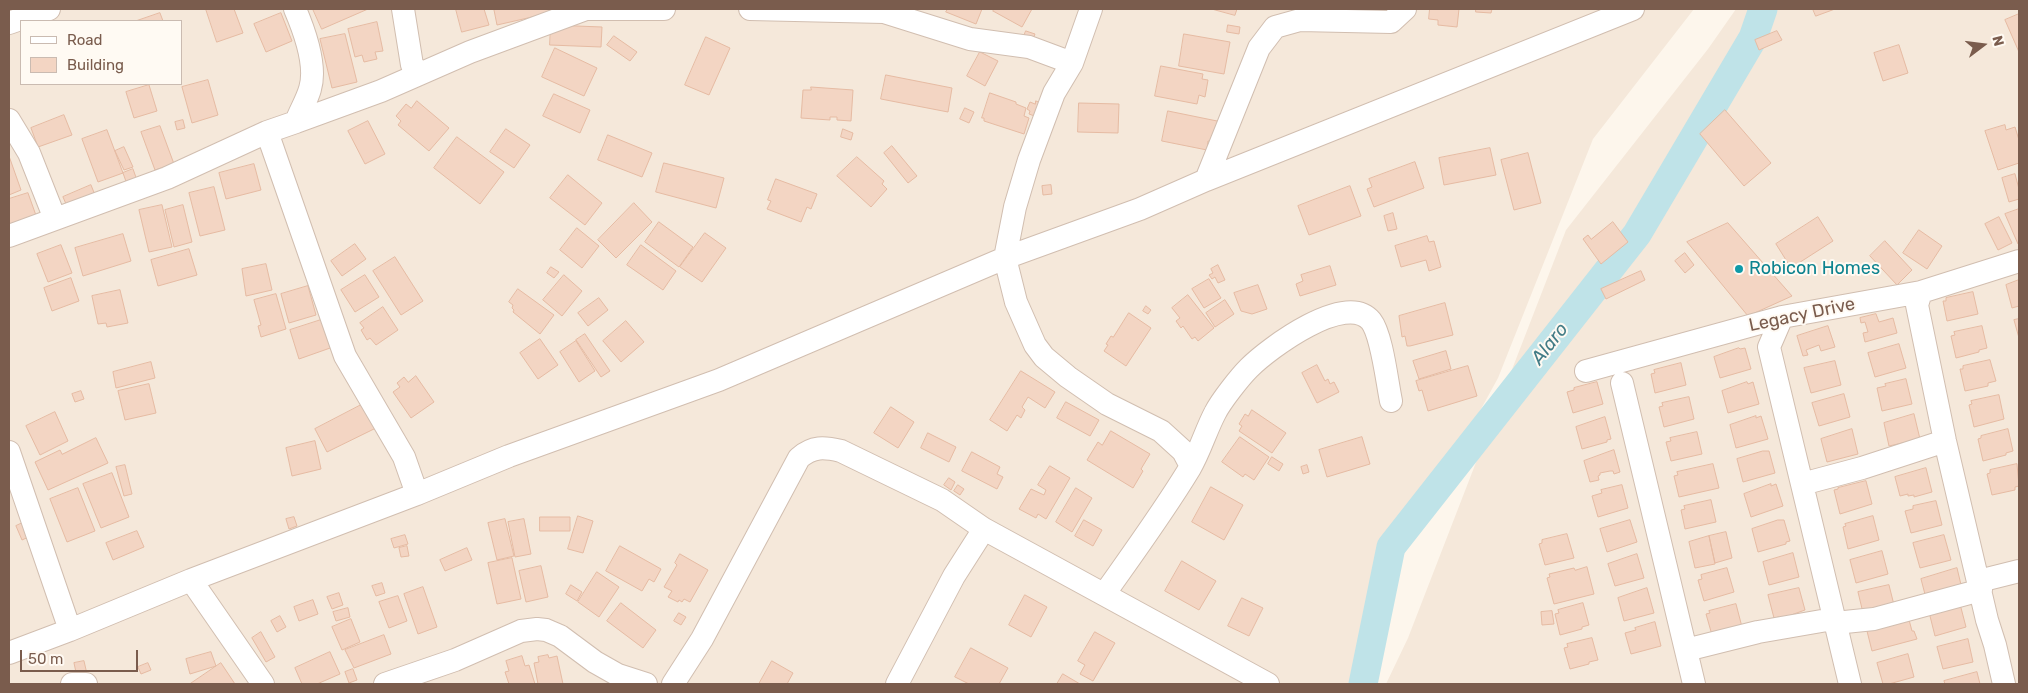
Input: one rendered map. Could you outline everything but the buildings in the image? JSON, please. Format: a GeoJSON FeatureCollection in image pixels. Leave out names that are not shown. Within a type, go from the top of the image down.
{"type":"FeatureCollection","features":[{"type":"Feature","properties":{"kind":"street"},"geometry":{"type":"LineString","coordinates":[[9,23],[49,9]]}},
{"type":"Feature","properties":{"kind":"street"},"geometry":{"type":"LineString","coordinates":[[295,9],[302,26],[311,63],[311,88],[296,122]]}},
{"type":"Feature","properties":{"kind":"street"},"geometry":{"type":"LineString","coordinates":[[403,9],[412,65],[420,74]]}},
{"type":"Feature","properties":{"kind":"street"},"geometry":{"type":"LineString","coordinates":[[9,236],[167,178],[267,132],[381,91],[470,52],[586,9],[664,9]]}},
{"type":"Feature","properties":{"kind":"street"},"geometry":{"type":"LineString","coordinates":[[750,9],[884,12],[970,39],[1029,47],[1072,63]]}},
{"type":"Feature","properties":{"kind":"street"},"geometry":{"type":"LineString","coordinates":[[1091,9],[1072,63],[1054,93],[1030,160],[1015,207],[1005,258],[1016,302],[1035,345],[1044,358],[1107,404],[1161,432],[1183,451],[1191,466]]}},
{"type":"Feature","properties":{"kind":"street"},"geometry":{"type":"LineString","coordinates":[[1206,180],[1259,48],[1275,27],[1300,20],[1391,22],[1405,9]]}},
{"type":"Feature","properties":{"kind":"street"},"geometry":{"type":"LineString","coordinates":[[9,653],[190,580],[417,494],[509,456],[719,380],[1005,258],[1140,209],[1206,180],[1633,9]]}},
{"type":"Feature","properties":{"kind":"street"},"geometry":{"type":"LineString","coordinates":[[9,120],[29,153],[55,219]]}},
{"type":"Feature","properties":{"kind":"street"},"geometry":{"type":"LineString","coordinates":[[267,132],[345,356],[404,457],[417,494]]}},
{"type":"Feature","properties":{"kind":"street","name":"Legacy Drive"},"geometry":{"type":"LineString","coordinates":[[1586,371],[1782,317],[1921,292],[2019,261]]}},
{"type":"Feature","properties":{"kind":"street"},"geometry":{"type":"LineString","coordinates":[[1921,292],[1917,305],[1945,441],[2004,684]]}},
{"type":"Feature","properties":{"kind":"street"},"geometry":{"type":"LineString","coordinates":[[1105,594],[1191,466],[1216,411],[1249,368],[1304,327],[1324,317],[1356,313],[1367,316],[1373,323],[1382,351],[1391,401]]}},
{"type":"Feature","properties":{"kind":"street"},"geometry":{"type":"LineString","coordinates":[[1782,317],[1769,347],[1850,684]]}},
{"type":"Feature","properties":{"kind":"street"},"geometry":{"type":"LineString","coordinates":[[1622,383],[1694,684]]}},
{"type":"Feature","properties":{"kind":"street"},"geometry":{"type":"LineString","coordinates":[[1802,484],[1862,468],[1945,441]]}},
{"type":"Feature","properties":{"kind":"street"},"geometry":{"type":"LineString","coordinates":[[673,684],[702,639],[799,458],[807,451],[824,447],[841,451],[942,500],[984,528],[1268,684]]}},
{"type":"Feature","properties":{"kind":"street"},"geometry":{"type":"LineString","coordinates":[[9,452],[70,630]]}},
{"type":"Feature","properties":{"kind":"street"},"geometry":{"type":"LineString","coordinates":[[899,683],[954,576],[984,528]]}},
{"type":"Feature","properties":{"kind":"street"},"geometry":{"type":"LineString","coordinates":[[1686,650],[1758,632],[1834,621],[1874,619],[1980,586],[2019,571]]}},
{"type":"Feature","properties":{"kind":"street"},"geometry":{"type":"LineString","coordinates":[[190,580],[264,684]]}},
{"type":"Feature","properties":{"kind":"street"},"geometry":{"type":"LineString","coordinates":[[385,684],[454,660],[521,631],[537,629],[546,630],[560,636],[595,662],[618,675],[646,684]]}},
{"type":"Feature","properties":{"kind":"street"},"geometry":{"type":"LineString","coordinates":[[72,684],[86,684]]}},
{"type":"Feature","properties":{"kind":"shaded area"},"geometry":{"type":"Polygon","coordinates":[[[9,9],[1694,9],[1593,139],[1498,378],[1409,540],[1360,684],[9,684],[9,9]]]}},
{"type":"Feature","properties":{"kind":"shaded area"},"geometry":{"type":"Polygon","coordinates":[[[1736,9],[2019,9],[2019,684],[1386,684],[1408,638],[1566,230],[1708,49],[1736,9]]]}},
{"type":"Feature","properties":{"kind":"waterway","name":"Alaro"},"geometry":{"type":"LineString","coordinates":[[1363,684],[1391,547],[1637,234],[1753,38],[1763,9]]}},
{"type":"Feature","properties":{"kind":"place","name":"Robicon Homes"},"geometry":{"type":"Point","coordinates":[1739,269]}}]}
